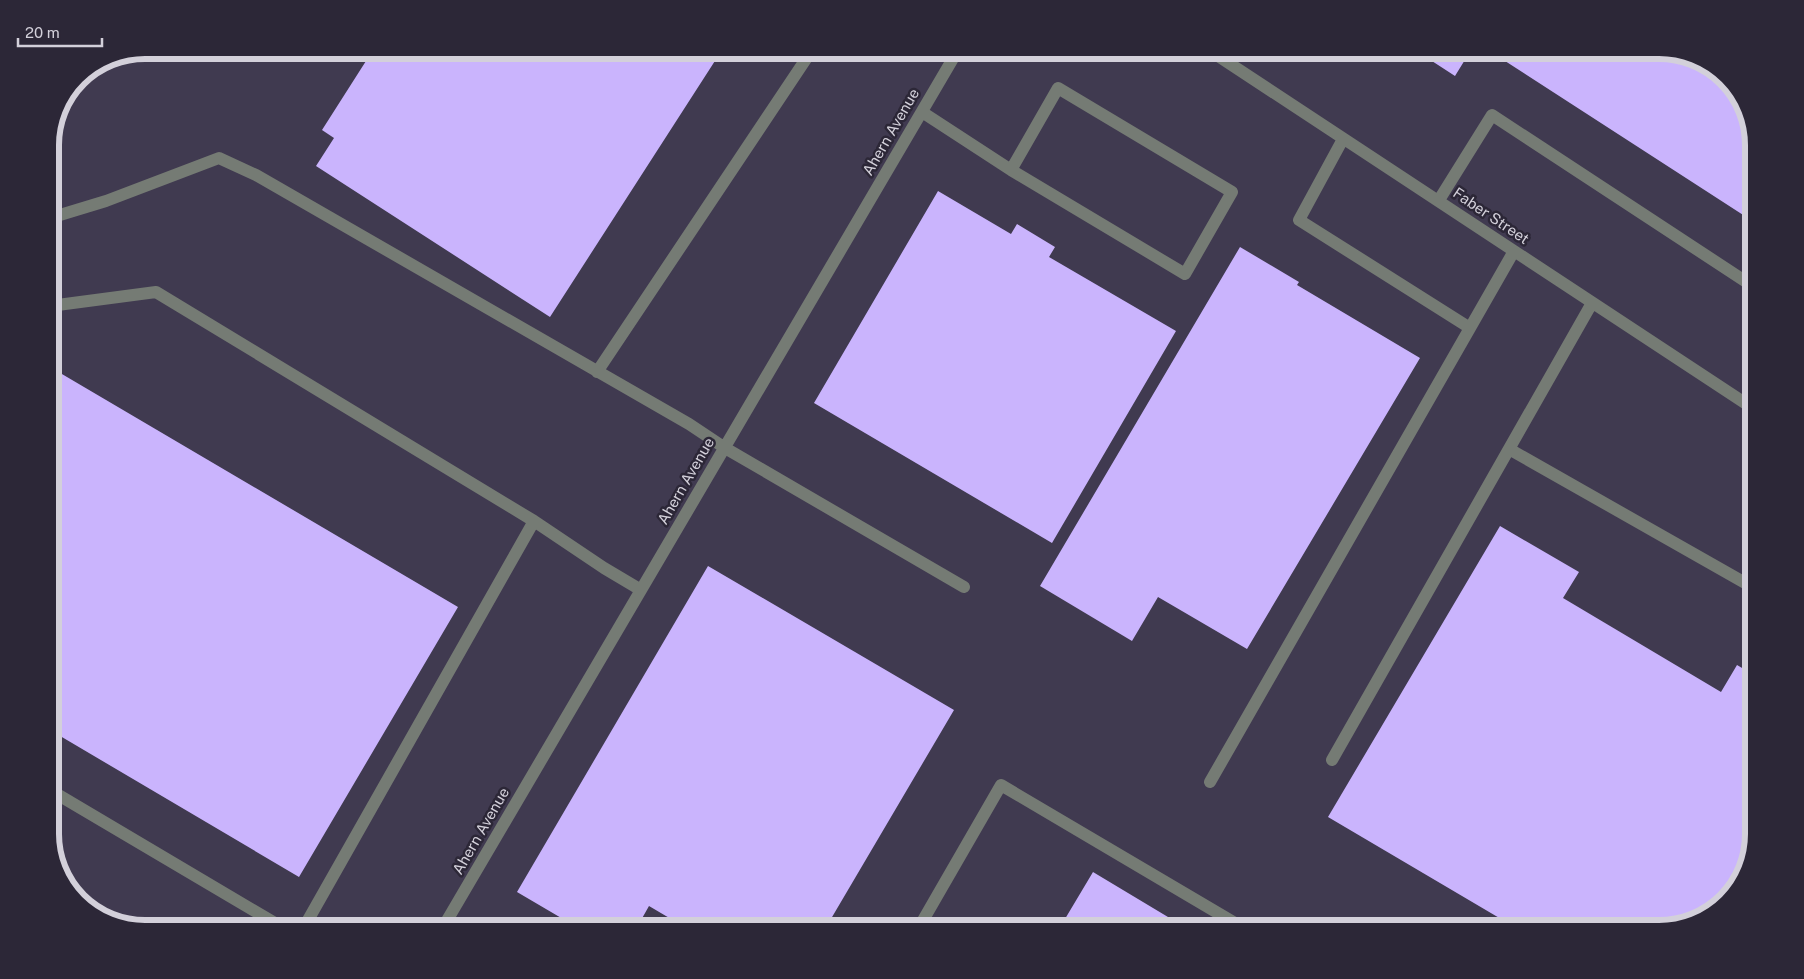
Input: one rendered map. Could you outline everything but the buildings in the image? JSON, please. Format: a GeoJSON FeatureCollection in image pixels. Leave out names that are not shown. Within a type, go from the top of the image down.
{"type":"FeatureCollection","features":[{"type":"Feature","properties":{"kind":"street"},"geometry":{"type":"LineString","coordinates":[[597,372],[806,59]]}},
{"type":"Feature","properties":{"kind":"street","name":"Ahern Avenue"},"geometry":{"type":"LineString","coordinates":[[447,920],[953,59]]}},
{"type":"Feature","properties":{"kind":"street","name":"Faber Street"},"geometry":{"type":"LineString","coordinates":[[1223,59],[1745,403]]}},
{"type":"Feature","properties":{"kind":"street"},"geometry":{"type":"LineString","coordinates":[[922,112],[1011,170],[1185,274],[1232,192],[1058,88],[1011,170]]}},
{"type":"Feature","properties":{"kind":"street"},"geometry":{"type":"LineString","coordinates":[[1439,200],[1492,115],[1745,281]]}},
{"type":"Feature","properties":{"kind":"street"},"geometry":{"type":"LineString","coordinates":[[1343,139],[1299,220],[1470,328]]}},
{"type":"Feature","properties":{"kind":"street"},"geometry":{"type":"LineString","coordinates":[[59,215],[106,201],[219,158],[256,175],[688,424],[725,448],[964,587]]}},
{"type":"Feature","properties":{"kind":"street"},"geometry":{"type":"LineString","coordinates":[[1210,782],[1514,251]]}},
{"type":"Feature","properties":{"kind":"street"},"geometry":{"type":"LineString","coordinates":[[59,305],[156,292],[534,521],[604,568],[641,590]]}},
{"type":"Feature","properties":{"kind":"street"},"geometry":{"type":"LineString","coordinates":[[1332,760],[1592,303]]}},
{"type":"Feature","properties":{"kind":"street"},"geometry":{"type":"LineString","coordinates":[[1509,449],[1745,583]]}},
{"type":"Feature","properties":{"kind":"street"},"geometry":{"type":"LineString","coordinates":[[308,920],[534,521]]}},
{"type":"Feature","properties":{"kind":"street"},"geometry":{"type":"LineString","coordinates":[[923,920],[1001,785],[1230,920]]}},
{"type":"Feature","properties":{"kind":"street"},"geometry":{"type":"LineString","coordinates":[[59,795],[270,920]]}},
{"type":"Feature","properties":{"kind":"shaded area"},"geometry":{"type":"Polygon","coordinates":[[[1659,59],[1687,63],[1707,73],[1731,97],[1741,117],[1745,139],[1745,834],[1741,862],[1731,882],[1716,899],[1702,909],[1670,920],[145,920],[117,916],[97,906],[73,882],[63,862],[59,840],[59,139],[65,112],[73,97],[84,84],[97,73],[112,65],[128,60],[1659,59]]]}}]}
